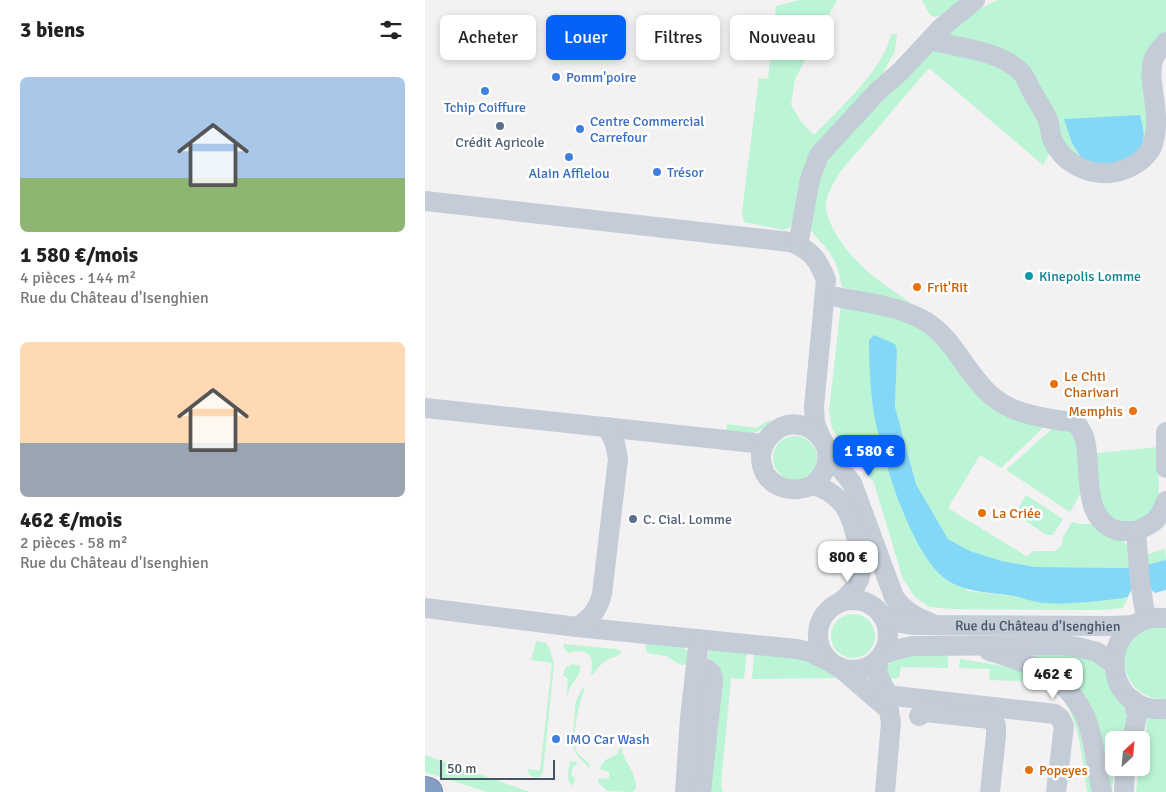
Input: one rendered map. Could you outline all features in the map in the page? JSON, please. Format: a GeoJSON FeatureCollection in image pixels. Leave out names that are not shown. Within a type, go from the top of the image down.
{"type":"FeatureCollection","features":[{"type":"Feature","properties":{"kind":"street"},"geometry":{"type":"LineString","coordinates":[[798,244],[810,179],[819,155],[878,91],[901,72],[951,19],[975,0]]}},
{"type":"Feature","properties":{"kind":"street"},"geometry":{"type":"LineString","coordinates":[[931,40],[1004,60],[1021,72],[1049,122],[1052,138],[1061,153],[1071,163],[1085,170],[1101,174],[1119,172],[1132,167],[1147,154],[1157,139],[1161,126],[1161,112],[1153,68],[1155,55],[1166,42]]}},
{"type":"Feature","properties":{"kind":"street"},"geometry":{"type":"LineString","coordinates":[[425,201],[798,244],[813,255],[822,268],[826,280],[815,386],[814,417],[824,445],[827,461],[825,471],[820,479],[803,490],[793,491],[782,488],[773,483],[766,475],[761,455],[764,444],[774,431],[795,424],[805,426],[814,431],[824,445]]}},
{"type":"Feature","properties":{"kind":"street"},"geometry":{"type":"LineString","coordinates":[[576,227],[629,233]]}},
{"type":"Feature","properties":{"kind":"street"},"geometry":{"type":"LineString","coordinates":[[837,297],[905,311],[927,322],[949,344],[981,385],[994,398],[1012,409],[1076,423],[1085,441],[1091,496],[1096,512],[1103,522],[1114,530],[1136,531],[1148,526],[1160,516],[1166,501]]}},
{"type":"Feature","properties":{"kind":"street"},"geometry":{"type":"LineString","coordinates":[[795,424],[809,406],[815,386]]}},
{"type":"Feature","properties":{"kind":"street"},"geometry":{"type":"LineString","coordinates":[[425,408],[764,444]]}},
{"type":"Feature","properties":{"kind":"street"},"geometry":{"type":"LineString","coordinates":[[577,627],[597,611],[602,594],[617,459],[615,443],[607,427]]}},
{"type":"Feature","properties":{"kind":"street"},"geometry":{"type":"LineString","coordinates":[[1166,432],[1166,468]]}},
{"type":"Feature","properties":{"kind":"street","name":"Rue du Château d'Isenghien"},"geometry":{"type":"LineString","coordinates":[[824,445],[852,482],[890,589],[899,603],[903,609],[921,619],[941,624]]}},
{"type":"Feature","properties":{"kind":"street"},"geometry":{"type":"LineString","coordinates":[[813,485],[827,490],[842,503],[849,517],[859,550],[861,567],[859,580],[851,592],[825,613],[818,629],[820,647],[835,664],[888,703],[1055,714],[1060,718],[1064,726],[1056,792]]}},
{"type":"Feature","properties":{"kind":"street"},"geometry":{"type":"LineString","coordinates":[[868,525],[871,594],[888,630],[888,639],[880,657],[877,673],[888,703],[891,731],[885,792]]}},
{"type":"Feature","properties":{"kind":"street"},"geometry":{"type":"LineString","coordinates":[[1136,531],[1139,582],[1149,621]]}},
{"type":"Feature","properties":{"kind":"street"},"geometry":{"type":"LineString","coordinates":[[839,603],[857,600],[878,610]]}},
{"type":"Feature","properties":{"kind":"street"},"geometry":{"type":"LineString","coordinates":[[425,608],[577,627],[797,649],[810,652],[835,664],[856,670],[872,665],[880,657]]}},
{"type":"Feature","properties":{"kind":"street","name":"Rue du Château d'Isenghien"},"geometry":{"type":"LineString","coordinates":[[878,610],[895,622],[903,624],[1111,626],[1149,621]]}},
{"type":"Feature","properties":{"kind":"street","name":"Rue du Château d'Isenghien"},"geometry":{"type":"LineString","coordinates":[[1114,664],[1118,644],[1123,636],[1149,621]]}},
{"type":"Feature","properties":{"kind":"street"},"geometry":{"type":"LineString","coordinates":[[685,792],[690,718],[699,639]]}},
{"type":"Feature","properties":{"kind":"street","name":"Rue du Château d'Isenghien"},"geometry":{"type":"LineString","coordinates":[[880,657],[895,650],[912,646],[1049,644],[1077,647],[1097,652],[1114,664]]}},
{"type":"Feature","properties":{"kind":"street"},"geometry":{"type":"LineString","coordinates":[[963,645],[1017,659],[1038,667],[1070,692],[1081,708],[1089,728],[1101,792]]}},
{"type":"Feature","properties":{"kind":"street"},"geometry":{"type":"LineString","coordinates":[[1114,664],[1119,684],[1133,700],[1148,708],[1166,709]]}},
{"type":"Feature","properties":{"kind":"street"},"geometry":{"type":"LineString","coordinates":[[696,666],[711,671],[713,675],[701,792]]}},
{"type":"Feature","properties":{"kind":"street"},"geometry":{"type":"LineString","coordinates":[[1133,700],[1137,716],[1134,731]]}},
{"type":"Feature","properties":{"kind":"street"},"geometry":{"type":"LineString","coordinates":[[919,716],[926,712],[990,720],[996,725],[990,792]]}},
{"type":"Feature","properties":{"kind":"street"},"geometry":{"type":"LineString","coordinates":[[994,756],[1002,768],[999,792]]}},
{"type":"Feature","properties":{"kind":"street"},"geometry":{"type":"LineString","coordinates":[[1124,792],[1125,776]]}},
{"type":"Feature","properties":{"kind":"street"},"geometry":{"type":"LineString","coordinates":[[425,787],[436,792]]}},
{"type":"Feature","properties":{"kind":"green space"},"geometry":{"type":"Polygon","coordinates":[[[800,0],[837,0],[829,15],[775,15],[776,6],[800,0]]]}},
{"type":"Feature","properties":{"kind":"green space"},"geometry":{"type":"Polygon","coordinates":[[[922,0],[963,0],[935,17],[930,15],[922,0]]]}},
{"type":"Feature","properties":{"kind":"green space"},"geometry":{"type":"Polygon","coordinates":[[[997,0],[1166,0],[1166,42],[1155,55],[1151,150],[1071,163],[1038,85],[945,37],[972,13],[997,0]]]}},
{"type":"Feature","properties":{"kind":"green space"},"geometry":{"type":"Polygon","coordinates":[[[891,34],[897,34],[895,51],[879,80],[807,161],[792,223],[789,228],[784,230],[744,222],[742,211],[759,78],[768,79],[770,60],[805,60],[795,79],[791,105],[802,123],[814,135],[859,88],[880,61],[891,34]]]}},
{"type":"Feature","properties":{"kind":"green space"},"geometry":{"type":"Polygon","coordinates":[[[929,48],[1001,67],[1019,81],[1049,144],[1049,154],[1043,165],[929,68],[840,172],[830,189],[826,203],[830,222],[837,236],[853,257],[870,274],[911,303],[910,305],[842,287],[832,257],[810,228],[821,170],[830,154],[929,48]]]}},
{"type":"Feature","properties":{"kind":"green space"},"geometry":{"type":"Polygon","coordinates":[[[841,304],[908,321],[955,353],[966,373],[1049,422],[1001,468],[980,455],[948,508],[1026,556],[1034,551],[1055,551],[1062,545],[1063,537],[1072,522],[1095,524],[1104,527],[1134,551],[1130,568],[1035,567],[1002,561],[970,551],[948,539],[916,484],[895,407],[897,351],[869,340],[873,407],[882,449],[903,512],[924,554],[968,591],[1022,597],[1038,602],[1059,603],[1128,597],[1123,608],[1100,610],[952,609],[929,607],[915,597],[903,579],[874,483],[859,461],[844,449],[832,428],[829,411],[841,304]]]}},
{"type":"Feature","properties":{"kind":"green space"},"geometry":{"type":"Polygon","coordinates":[[[770,420],[771,422],[765,427],[755,432],[726,432],[727,424],[756,428],[770,420]]]}},
{"type":"Feature","properties":{"kind":"green space"},"geometry":{"type":"Polygon","coordinates":[[[1057,424],[1074,430],[1083,489],[1070,512],[1006,470],[1057,424]]]}},
{"type":"Feature","properties":{"kind":"green space"},"geometry":{"type":"Polygon","coordinates":[[[795,436],[807,440],[813,446],[817,458],[813,470],[807,476],[795,480],[783,476],[777,470],[773,458],[777,446],[783,440],[795,436]]]}},
{"type":"Feature","properties":{"kind":"green space"},"geometry":{"type":"Polygon","coordinates":[[[1158,447],[1159,498],[1150,516],[1132,524],[1116,520],[1104,510],[1099,487],[1097,453],[1158,447]]]}},
{"type":"Feature","properties":{"kind":"green space"},"geometry":{"type":"Polygon","coordinates":[[[1026,495],[1063,519],[1053,535],[1047,535],[1015,514],[1026,495]]]}},
{"type":"Feature","properties":{"kind":"green space"},"geometry":{"type":"Polygon","coordinates":[[[1165,549],[1166,560],[1145,565],[1144,555],[1165,549]]]}},
{"type":"Feature","properties":{"kind":"green space"},"geometry":{"type":"Polygon","coordinates":[[[853,614],[865,618],[871,624],[875,636],[871,648],[865,654],[853,658],[841,654],[835,648],[831,636],[835,624],[841,618],[853,614]]]}},
{"type":"Feature","properties":{"kind":"green space"},"geometry":{"type":"Polygon","coordinates":[[[1166,627],[1166,699],[1150,697],[1138,690],[1130,680],[1125,668],[1125,656],[1129,644],[1137,635],[1150,629],[1166,627]]]}},
{"type":"Feature","properties":{"kind":"green space"},"geometry":{"type":"Polygon","coordinates":[[[536,642],[546,643],[554,663],[543,772],[538,778],[529,775],[528,769],[540,771],[552,663],[531,660],[536,642]]]}},
{"type":"Feature","properties":{"kind":"green space"},"geometry":{"type":"Polygon","coordinates":[[[645,642],[682,647],[690,652],[688,664],[681,665],[666,656],[648,653],[645,642]]]}},
{"type":"Feature","properties":{"kind":"green space"},"geometry":{"type":"Polygon","coordinates":[[[564,644],[616,649],[620,650],[621,653],[604,662],[591,676],[592,663],[589,655],[583,652],[568,653],[563,647],[564,644]]]}},
{"type":"Feature","properties":{"kind":"green space"},"geometry":{"type":"Polygon","coordinates":[[[709,650],[747,653],[744,679],[731,678],[721,785],[723,792],[706,792],[717,664],[707,658],[709,650]]]}},
{"type":"Feature","properties":{"kind":"green space"},"geometry":{"type":"Polygon","coordinates":[[[754,654],[807,658],[847,684],[836,678],[752,679],[754,654]]]}},
{"type":"Feature","properties":{"kind":"green space"},"geometry":{"type":"Polygon","coordinates":[[[1026,654],[1076,655],[1094,661],[1103,668],[1111,688],[1126,711],[1123,731],[1105,731],[1105,773],[1098,741],[1026,654]]]}},
{"type":"Feature","properties":{"kind":"green space"},"geometry":{"type":"Polygon","coordinates":[[[902,655],[948,655],[948,668],[901,667],[899,677],[895,679],[887,677],[886,669],[892,661],[902,655]]]}},
{"type":"Feature","properties":{"kind":"green space"},"geometry":{"type":"Polygon","coordinates":[[[960,659],[1009,667],[1031,674],[1065,699],[1079,726],[1092,792],[1087,792],[1081,749],[1073,718],[1058,694],[1047,687],[1033,683],[989,680],[990,669],[959,668],[960,659]]]}},
{"type":"Feature","properties":{"kind":"green space"},"geometry":{"type":"Polygon","coordinates":[[[572,664],[580,666],[580,669],[569,689],[566,700],[568,679],[563,675],[565,668],[572,664]]]}},
{"type":"Feature","properties":{"kind":"green space"},"geometry":{"type":"Polygon","coordinates":[[[583,687],[585,688],[577,719],[575,745],[577,752],[590,767],[576,754],[572,744],[576,701],[583,687]]]}},
{"type":"Feature","properties":{"kind":"green space"},"geometry":{"type":"Polygon","coordinates":[[[1147,718],[1166,719],[1166,792],[1136,792],[1138,776],[1150,776],[1150,731],[1146,730],[1147,718]]]}},
{"type":"Feature","properties":{"kind":"green space"},"geometry":{"type":"Polygon","coordinates":[[[621,745],[636,783],[636,789],[632,792],[607,791],[598,782],[598,779],[609,778],[609,772],[600,769],[601,766],[604,761],[617,754],[621,745]]]}},
{"type":"Feature","properties":{"kind":"green space"},"geometry":{"type":"Polygon","coordinates":[[[425,755],[530,792],[487,792],[425,772],[425,755]]]}},
{"type":"Feature","properties":{"kind":"green space"},"geometry":{"type":"Polygon","coordinates":[[[570,761],[577,762],[576,766],[573,766],[571,776],[575,777],[573,786],[568,778],[570,761]]]}},
{"type":"Feature","properties":{"kind":"green space"},"geometry":{"type":"Polygon","coordinates":[[[1106,776],[1113,776],[1112,792],[1109,792],[1106,776]]]}},
{"type":"Feature","properties":{"kind":"water"},"geometry":{"type":"Polygon","coordinates":[[[1140,115],[1144,136],[1140,149],[1111,168],[1082,159],[1072,143],[1064,119],[1140,115]]]}},
{"type":"Feature","properties":{"kind":"water"},"geometry":{"type":"Polygon","coordinates":[[[874,335],[895,344],[897,351],[895,407],[916,484],[948,539],[970,551],[1002,561],[1035,567],[1130,568],[1132,588],[1128,597],[1082,602],[1046,603],[958,586],[943,577],[931,564],[908,523],[882,449],[873,408],[870,383],[869,340],[874,335]]]}},
{"type":"Feature","properties":{"kind":"water"},"geometry":{"type":"Polygon","coordinates":[[[1166,560],[1166,590],[1155,593],[1149,588],[1145,565],[1166,560]]]}},
{"type":"Feature","properties":{"kind":"place","name":"Pomm'poire"},"geometry":{"type":"Point","coordinates":[556,77]}},
{"type":"Feature","properties":{"kind":"place","name":"Tchip Coiffure"},"geometry":{"type":"Point","coordinates":[485,91]}},
{"type":"Feature","properties":{"kind":"place","name":"Crédit Agricole"},"geometry":{"type":"Point","coordinates":[500,126]}},
{"type":"Feature","properties":{"kind":"place","name":"Centre Commercial Carrefour"},"geometry":{"type":"Point","coordinates":[580,129]}},
{"type":"Feature","properties":{"kind":"place","name":"Alain Afflelou"},"geometry":{"type":"Point","coordinates":[569,157]}},
{"type":"Feature","properties":{"kind":"place","name":"Trésor"},"geometry":{"type":"Point","coordinates":[657,172]}},
{"type":"Feature","properties":{"kind":"place","name":"Kinepolis Lomme"},"geometry":{"type":"Point","coordinates":[1029,276]}},
{"type":"Feature","properties":{"kind":"place","name":"Frit'Rit"},"geometry":{"type":"Point","coordinates":[917,287]}},
{"type":"Feature","properties":{"kind":"place","name":"Le Chti Charivari"},"geometry":{"type":"Point","coordinates":[1054,384]}},
{"type":"Feature","properties":{"kind":"place","name":"Memphis"},"geometry":{"type":"Point","coordinates":[1133,411]}},
{"type":"Feature","properties":{"kind":"place","name":"La Criée"},"geometry":{"type":"Point","coordinates":[982,513]}},
{"type":"Feature","properties":{"kind":"place","name":"C. Cial. Lomme"},"geometry":{"type":"Point","coordinates":[633,519]}},
{"type":"Feature","properties":{"kind":"place","name":"IMO Car Wash"},"geometry":{"type":"Point","coordinates":[556,739]}},
{"type":"Feature","properties":{"kind":"place","name":"Popeyes"},"geometry":{"type":"Point","coordinates":[1029,770]}}]}
